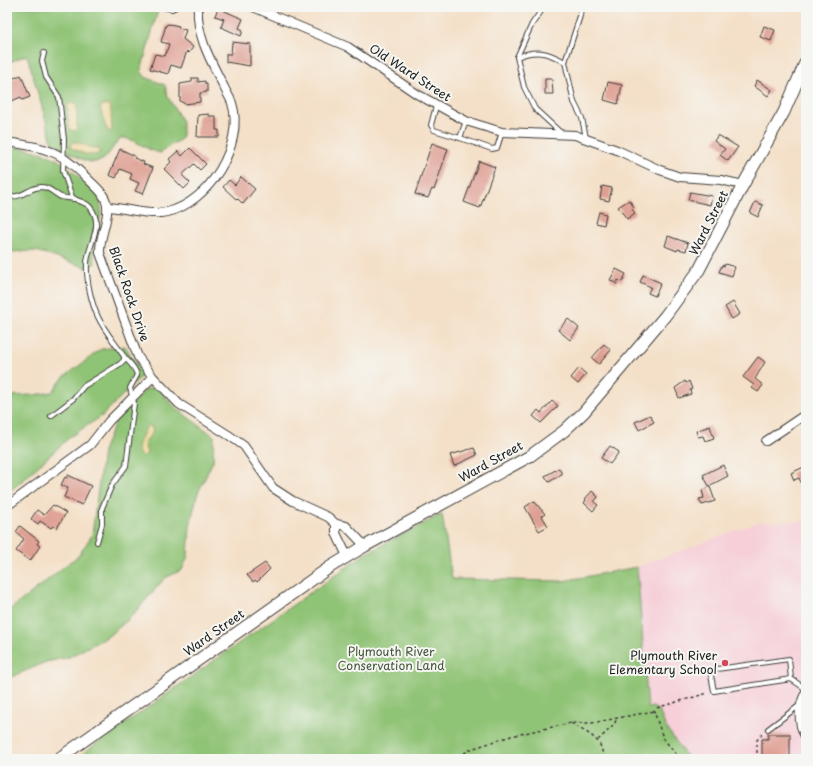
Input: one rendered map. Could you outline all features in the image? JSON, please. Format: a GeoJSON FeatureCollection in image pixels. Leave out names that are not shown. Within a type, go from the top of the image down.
{"type":"FeatureCollection","features":[{"type":"Feature","properties":{"kind":"street"},"geometry":{"type":"LineString","coordinates":[[7,142],[46,149],[63,156],[101,192],[107,207],[156,214],[179,208],[190,203],[200,194],[216,175],[226,158],[234,133],[234,113],[231,101],[201,37],[198,7]]}},
{"type":"Feature","properties":{"kind":"street","name":"Old Ward Street"},"geometry":{"type":"LineString","coordinates":[[253,7],[348,47],[436,106],[466,122],[502,132],[561,133],[586,138],[617,150],[660,170],[680,176],[721,180],[743,185]]}},
{"type":"Feature","properties":{"kind":"street","name":"Ward Street"},"geometry":{"type":"LineString","coordinates":[[58,759],[347,556],[530,456],[564,430],[596,398],[687,288],[710,251],[743,185],[784,112],[806,61]]}},
{"type":"Feature","properties":{"kind":"street","name":"Black Rock Drive"},"geometry":{"type":"LineString","coordinates":[[107,207],[107,214],[99,243],[100,254],[138,357],[153,377],[179,404],[244,446],[273,488],[293,501],[328,517],[336,524],[346,526],[365,546]]}},
{"type":"Feature","properties":{"kind":"street"},"geometry":{"type":"LineString","coordinates":[[7,506],[90,445],[132,397],[153,377]]}},
{"type":"Feature","properties":{"kind":"street"},"geometry":{"type":"LineString","coordinates":[[766,441],[806,414]]}},
{"type":"Feature","properties":{"kind":"street"},"geometry":{"type":"LineString","coordinates":[[336,524],[336,533],[347,556]]}},
{"type":"Feature","properties":{"kind":"street"},"geometry":{"type":"LineString","coordinates":[[806,690],[800,704],[801,726],[806,738]]}},
{"type":"Feature","properties":{"kind":"lane"},"geometry":{"type":"LineString","coordinates":[[163,7],[176,7]]}},
{"type":"Feature","properties":{"kind":"lane"},"geometry":{"type":"LineString","coordinates":[[544,7],[532,24],[517,57],[524,87],[535,109],[561,133]]}},
{"type":"Feature","properties":{"kind":"lane"},"geometry":{"type":"LineString","coordinates":[[581,7],[580,16],[565,62],[574,102],[582,118],[586,138]]}},
{"type":"Feature","properties":{"kind":"lane"},"geometry":{"type":"LineString","coordinates":[[517,57],[529,52],[550,54],[565,62]]}},
{"type":"Feature","properties":{"kind":"lane"},"geometry":{"type":"LineString","coordinates":[[44,53],[42,61],[46,77],[59,97],[64,139],[63,156],[65,180],[70,195],[76,200]]}},
{"type":"Feature","properties":{"kind":"lane"},"geometry":{"type":"LineString","coordinates":[[436,106],[431,125],[432,129],[492,149],[496,148],[502,132]]}},
{"type":"Feature","properties":{"kind":"lane"},"geometry":{"type":"LineString","coordinates":[[460,138],[466,122]]}},
{"type":"Feature","properties":{"kind":"lane"},"geometry":{"type":"LineString","coordinates":[[7,196],[19,196],[38,188],[45,187],[61,197],[83,202],[90,207],[97,222],[87,263],[91,293],[97,316],[136,372],[136,378],[130,388],[134,404],[133,425],[128,441],[126,466],[112,485],[102,508],[102,524],[96,542]]}},
{"type":"Feature","properties":{"kind":"lane"},"geometry":{"type":"LineString","coordinates":[[51,416],[73,400],[84,386],[120,364],[124,360],[124,356]]}},
{"type":"Feature","properties":{"kind":"lane"},"geometry":{"type":"LineString","coordinates":[[792,679],[714,691],[710,670],[789,659],[792,679],[806,690]]}},
{"type":"Feature","properties":{"kind":"lane"},"geometry":{"type":"LineString","coordinates":[[768,729],[784,714],[800,704]]}},
{"type":"Feature","properties":{"kind":"path"},"geometry":{"type":"LineString","coordinates":[[441,759],[459,756],[470,749],[511,736],[571,723],[592,723],[654,711],[656,708],[686,701],[714,691]]}},
{"type":"Feature","properties":{"kind":"path"},"geometry":{"type":"LineString","coordinates":[[654,711],[663,738],[680,759]]}},
{"type":"Feature","properties":{"kind":"path"},"geometry":{"type":"LineString","coordinates":[[598,740],[614,725],[617,718]]}},
{"type":"Feature","properties":{"kind":"path"},"geometry":{"type":"LineString","coordinates":[[571,723],[598,740],[603,752],[603,759]]}},
{"type":"Feature","properties":{"kind":"path"},"geometry":{"type":"LineString","coordinates":[[757,759],[757,740],[768,729]]}},
{"type":"Feature","properties":{"kind":"shaded area","name":"Plymouth River Elementary School"},"geometry":{"type":"Polygon","coordinates":[[[806,521],[806,759],[652,759],[637,567],[759,522],[806,521]]]}},
{"type":"Feature","properties":{"kind":"green space"},"geometry":{"type":"Polygon","coordinates":[[[7,7],[159,7],[141,71],[145,77],[165,85],[168,97],[182,121],[182,138],[161,153],[151,150],[131,140],[121,138],[105,158],[92,162],[78,158],[52,142],[27,55],[7,63],[7,7]]]}},
{"type":"Feature","properties":{"kind":"green space"},"geometry":{"type":"Polygon","coordinates":[[[7,146],[24,148],[49,155],[67,167],[98,196],[101,215],[93,246],[95,263],[88,268],[36,251],[7,252],[7,146]]]}},
{"type":"Feature","properties":{"kind":"green space"},"geometry":{"type":"Polygon","coordinates":[[[125,346],[141,371],[141,377],[102,416],[71,436],[7,493],[7,396],[34,395],[52,392],[63,378],[101,349],[125,346]]]}},
{"type":"Feature","properties":{"kind":"green space"},"geometry":{"type":"Polygon","coordinates":[[[150,388],[158,389],[177,409],[214,436],[213,461],[197,495],[190,526],[188,556],[182,570],[165,578],[129,619],[107,637],[69,657],[46,662],[7,679],[7,612],[79,555],[92,535],[103,451],[115,422],[144,391],[150,388]]]}},
{"type":"Feature","properties":{"kind":"green space","name":"Plymouth River Conservation Land"},"geometry":{"type":"Polygon","coordinates":[[[442,514],[452,579],[563,581],[637,567],[648,708],[653,707],[659,711],[666,727],[688,759],[75,759],[365,554],[442,514]]]}},
{"type":"Feature","properties":{"kind":"sand"},"geometry":{"type":"Polygon","coordinates":[[[70,103],[76,103],[77,105],[77,128],[74,131],[69,129],[67,105],[70,103]]]}},
{"type":"Feature","properties":{"kind":"sand"},"geometry":{"type":"Polygon","coordinates":[[[109,105],[111,111],[112,130],[109,132],[105,125],[100,107],[109,105]]]}},
{"type":"Feature","properties":{"kind":"sand"},"geometry":{"type":"Polygon","coordinates":[[[73,142],[99,148],[100,153],[88,155],[70,147],[73,142]]]}},
{"type":"Feature","properties":{"kind":"sand"},"geometry":{"type":"Polygon","coordinates":[[[147,426],[151,426],[153,432],[144,443],[147,453],[143,457],[139,454],[137,446],[147,426]]]}},
{"type":"Feature","properties":{"kind":"building"},"geometry":{"type":"Polygon","coordinates":[[[218,8],[243,19],[239,28],[243,30],[241,36],[221,27],[224,19],[215,16],[218,8]]]}},
{"type":"Feature","properties":{"kind":"building"},"geometry":{"type":"Polygon","coordinates":[[[169,24],[179,26],[178,28],[186,30],[183,39],[193,47],[189,53],[187,51],[181,68],[171,65],[168,74],[150,69],[155,54],[165,56],[169,44],[161,42],[166,25],[169,24]]]}},
{"type":"Feature","properties":{"kind":"building"},"geometry":{"type":"Polygon","coordinates":[[[764,26],[775,30],[771,41],[760,37],[764,26]]]}},
{"type":"Feature","properties":{"kind":"building"},"geometry":{"type":"Polygon","coordinates":[[[232,42],[250,44],[250,66],[226,62],[226,54],[231,54],[232,42]]]}},
{"type":"Feature","properties":{"kind":"building"},"geometry":{"type":"Polygon","coordinates":[[[21,75],[30,97],[22,100],[21,97],[7,103],[7,81],[21,75]]]}},
{"type":"Feature","properties":{"kind":"building"},"geometry":{"type":"Polygon","coordinates":[[[192,78],[198,78],[198,82],[205,81],[205,84],[207,84],[207,92],[200,93],[200,102],[185,104],[180,101],[180,84],[192,82],[192,78]]]}},
{"type":"Feature","properties":{"kind":"building"},"geometry":{"type":"Polygon","coordinates":[[[545,79],[552,79],[553,94],[545,94],[545,79]]]}},
{"type":"Feature","properties":{"kind":"building"},"geometry":{"type":"Polygon","coordinates":[[[757,80],[772,90],[768,96],[754,86],[757,80]]]}},
{"type":"Feature","properties":{"kind":"building"},"geometry":{"type":"Polygon","coordinates":[[[608,82],[622,85],[618,104],[604,100],[608,82]]]}},
{"type":"Feature","properties":{"kind":"building"},"geometry":{"type":"Polygon","coordinates":[[[209,114],[209,116],[216,116],[216,130],[219,130],[219,137],[197,137],[198,115],[209,114]]]}},
{"type":"Feature","properties":{"kind":"building"},"geometry":{"type":"Polygon","coordinates":[[[718,135],[738,147],[728,161],[720,155],[725,149],[714,141],[718,135]]]}},
{"type":"Feature","properties":{"kind":"building"},"geometry":{"type":"Polygon","coordinates":[[[432,143],[448,149],[434,190],[432,189],[428,198],[415,194],[432,143]]]}},
{"type":"Feature","properties":{"kind":"building"},"geometry":{"type":"Polygon","coordinates":[[[190,148],[206,164],[200,170],[194,164],[182,175],[190,183],[184,189],[164,169],[171,162],[169,159],[178,151],[182,156],[190,148]]]}},
{"type":"Feature","properties":{"kind":"building"},"geometry":{"type":"Polygon","coordinates":[[[120,149],[135,156],[134,158],[144,162],[143,164],[153,168],[143,194],[135,191],[139,183],[130,179],[132,174],[120,169],[116,178],[109,175],[120,149]]]}},
{"type":"Feature","properties":{"kind":"building"},"geometry":{"type":"Polygon","coordinates":[[[479,161],[495,167],[480,208],[464,202],[479,161]]]}},
{"type":"Feature","properties":{"kind":"building"},"geometry":{"type":"Polygon","coordinates":[[[241,177],[255,189],[243,204],[223,187],[229,180],[235,185],[241,177]]]}},
{"type":"Feature","properties":{"kind":"building"},"geometry":{"type":"Polygon","coordinates":[[[602,186],[612,188],[609,201],[600,199],[602,186]]]}},
{"type":"Feature","properties":{"kind":"building"},"geometry":{"type":"Polygon","coordinates":[[[690,192],[712,196],[710,205],[688,200],[690,192]]]}},
{"type":"Feature","properties":{"kind":"building"},"geometry":{"type":"Polygon","coordinates":[[[629,200],[634,207],[632,209],[635,213],[627,219],[618,207],[629,200]]]}},
{"type":"Feature","properties":{"kind":"building"},"geometry":{"type":"Polygon","coordinates":[[[755,202],[763,205],[758,217],[750,213],[755,202]]]}},
{"type":"Feature","properties":{"kind":"building"},"geometry":{"type":"Polygon","coordinates":[[[599,212],[606,214],[604,225],[596,223],[599,212]]]}},
{"type":"Feature","properties":{"kind":"building"},"geometry":{"type":"Polygon","coordinates":[[[668,236],[688,243],[686,251],[678,249],[677,251],[665,246],[668,236]]]}},
{"type":"Feature","properties":{"kind":"building"},"geometry":{"type":"Polygon","coordinates":[[[725,264],[735,267],[732,276],[719,272],[722,265],[724,266],[725,264]]]}},
{"type":"Feature","properties":{"kind":"building"},"geometry":{"type":"Polygon","coordinates":[[[616,269],[626,274],[622,282],[618,280],[617,284],[610,280],[616,269]]]}},
{"type":"Feature","properties":{"kind":"building"},"geometry":{"type":"Polygon","coordinates":[[[643,275],[661,283],[655,296],[648,293],[651,287],[640,282],[643,275]]]}},
{"type":"Feature","properties":{"kind":"building"},"geometry":{"type":"Polygon","coordinates":[[[733,302],[740,314],[732,319],[725,307],[733,302]]]}},
{"type":"Feature","properties":{"kind":"building"},"geometry":{"type":"Polygon","coordinates":[[[568,319],[579,328],[570,340],[558,330],[568,319]]]}},
{"type":"Feature","properties":{"kind":"building"},"geometry":{"type":"Polygon","coordinates":[[[604,344],[611,350],[599,364],[592,358],[604,344]]]}},
{"type":"Feature","properties":{"kind":"building"},"geometry":{"type":"Polygon","coordinates":[[[758,357],[765,362],[755,379],[763,385],[758,392],[752,388],[754,385],[743,377],[758,357]]]}},
{"type":"Feature","properties":{"kind":"building"},"geometry":{"type":"Polygon","coordinates":[[[579,368],[586,374],[578,384],[571,378],[579,368]]]}},
{"type":"Feature","properties":{"kind":"building"},"geometry":{"type":"Polygon","coordinates":[[[685,381],[686,383],[689,381],[692,389],[690,390],[691,394],[679,398],[675,388],[685,381]]]}},
{"type":"Feature","properties":{"kind":"building"},"geometry":{"type":"Polygon","coordinates":[[[552,401],[558,406],[541,423],[533,416],[538,410],[541,413],[552,401]]]}},
{"type":"Feature","properties":{"kind":"building"},"geometry":{"type":"Polygon","coordinates":[[[650,415],[654,422],[639,430],[635,422],[650,415]]]}},
{"type":"Feature","properties":{"kind":"building"},"geometry":{"type":"Polygon","coordinates":[[[710,426],[714,438],[705,441],[703,436],[698,437],[696,431],[710,426]]]}},
{"type":"Feature","properties":{"kind":"building"},"geometry":{"type":"Polygon","coordinates":[[[610,446],[619,452],[610,464],[601,458],[610,446]]]}},
{"type":"Feature","properties":{"kind":"building"},"geometry":{"type":"Polygon","coordinates":[[[474,448],[477,455],[454,466],[450,455],[474,448]]]}},
{"type":"Feature","properties":{"kind":"building"},"geometry":{"type":"Polygon","coordinates":[[[723,465],[728,476],[709,486],[703,475],[723,465]]]}},
{"type":"Feature","properties":{"kind":"building"},"geometry":{"type":"Polygon","coordinates":[[[806,466],[806,493],[799,478],[794,480],[791,473],[806,466]]]}},
{"type":"Feature","properties":{"kind":"building"},"geometry":{"type":"Polygon","coordinates":[[[559,468],[562,474],[549,482],[545,476],[559,468]]]}},
{"type":"Feature","properties":{"kind":"building"},"geometry":{"type":"Polygon","coordinates":[[[68,475],[91,486],[82,505],[64,497],[68,488],[61,485],[65,477],[67,478],[68,475]]]}},
{"type":"Feature","properties":{"kind":"building"},"geometry":{"type":"Polygon","coordinates":[[[710,487],[715,501],[702,505],[699,499],[704,498],[702,490],[710,487]]]}},
{"type":"Feature","properties":{"kind":"building"},"geometry":{"type":"Polygon","coordinates":[[[592,491],[598,497],[594,502],[598,505],[593,511],[584,503],[586,500],[585,499],[592,491]]]}},
{"type":"Feature","properties":{"kind":"building"},"geometry":{"type":"Polygon","coordinates":[[[534,501],[545,514],[542,516],[548,526],[539,531],[525,507],[534,501]]]}},
{"type":"Feature","properties":{"kind":"building"},"geometry":{"type":"Polygon","coordinates":[[[53,505],[66,513],[57,528],[53,526],[51,528],[40,521],[38,524],[31,519],[37,510],[44,515],[53,505]]]}},
{"type":"Feature","properties":{"kind":"building"},"geometry":{"type":"Polygon","coordinates":[[[20,526],[39,541],[37,544],[40,546],[30,561],[16,551],[24,539],[16,532],[20,526]]]}},
{"type":"Feature","properties":{"kind":"building"},"geometry":{"type":"Polygon","coordinates":[[[265,563],[270,569],[257,582],[255,580],[253,582],[247,575],[265,563]]]}},
{"type":"Feature","properties":{"kind":"building"},"geometry":{"type":"Polygon","coordinates":[[[768,734],[790,734],[790,759],[762,759],[762,739],[768,739],[768,734]]]}},
{"type":"Feature","properties":{"kind":"place","name":"Plymouth River Elementary School"},"geometry":{"type":"Point","coordinates":[725,663]}}]}
